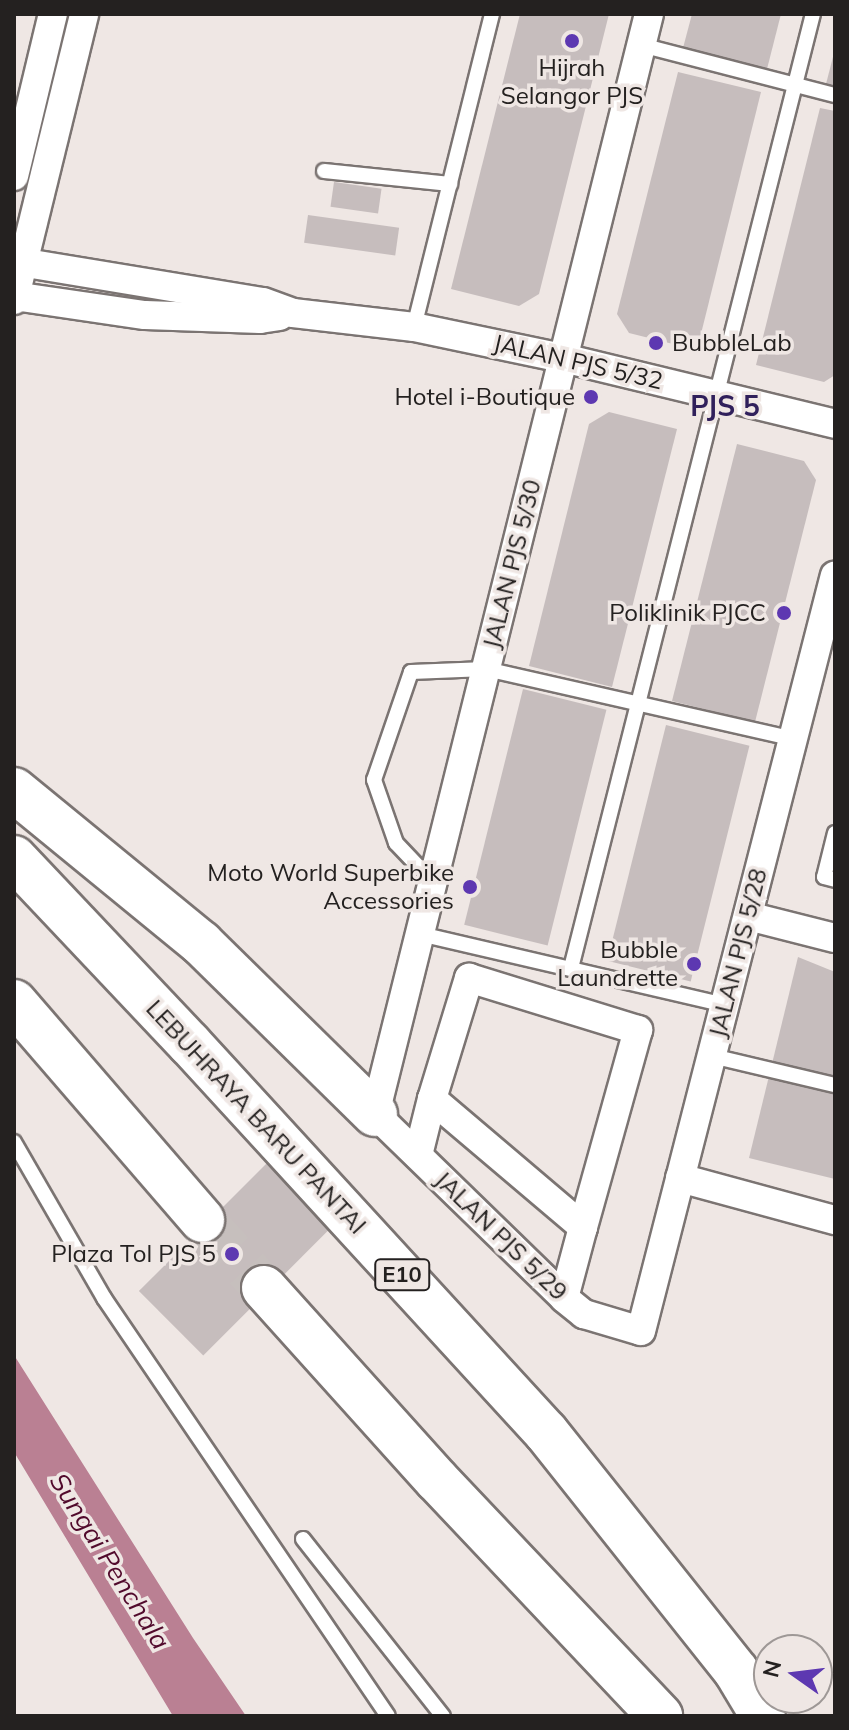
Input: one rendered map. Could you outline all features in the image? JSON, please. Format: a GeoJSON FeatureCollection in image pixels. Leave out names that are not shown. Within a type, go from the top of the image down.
{"type":"FeatureCollection","features":[{"type":"Feature","properties":{"kind":"highway"},"geometry":{"type":"LineString","coordinates":[[14,790],[201,943],[375,1114]]}},
{"type":"Feature","properties":{"kind":"highway","name":"LEBUHRAYA BARU PANTAI"},"geometry":{"type":"LineString","coordinates":[[14,858],[189,1043],[546,1432],[736,1671],[763,1716]]}},
{"type":"Feature","properties":{"kind":"highway"},"geometry":{"type":"LineString","coordinates":[[14,1002],[202,1220]]}},
{"type":"Feature","properties":{"kind":"highway"},"geometry":{"type":"LineString","coordinates":[[264,1288],[437,1480],[660,1716]]}},
{"type":"Feature","properties":{"kind":"street"},"geometry":{"type":"LineString","coordinates":[[14,176],[53,14]]}},
{"type":"Feature","properties":{"kind":"street"},"geometry":{"type":"LineString","coordinates":[[84,14],[19,262],[14,297],[145,315],[260,319],[293,313]]}},
{"type":"Feature","properties":{"kind":"street","name":"JALAN PJS 5/30"},"geometry":{"type":"LineString","coordinates":[[375,1114],[649,14]]}},
{"type":"Feature","properties":{"kind":"street"},"geometry":{"type":"LineString","coordinates":[[19,262],[263,302],[293,313]]}},
{"type":"Feature","properties":{"kind":"street","name":"JALAN PJS 5/32"},"geometry":{"type":"LineString","coordinates":[[293,313],[414,327],[563,358],[835,424]]}},
{"type":"Feature","properties":{"kind":"street","name":"JALAN PJS 5/28"},"geometry":{"type":"LineString","coordinates":[[641,1331],[793,739],[828,628],[835,575]]}},
{"type":"Feature","properties":{"kind":"street"},"geometry":{"type":"LineString","coordinates":[[748,916],[835,938]]}},
{"type":"Feature","properties":{"kind":"street"},"geometry":{"type":"LineString","coordinates":[[418,1155],[469,978],[638,1030],[564,1298]]}},
{"type":"Feature","properties":{"kind":"street"},"geometry":{"type":"LineString","coordinates":[[432,1099],[583,1227]]}},
{"type":"Feature","properties":{"kind":"street","name":"JALAN PJS 5/29"},"geometry":{"type":"LineString","coordinates":[[375,1114],[564,1298],[584,1314],[641,1331]]}},
{"type":"Feature","properties":{"kind":"street"},"geometry":{"type":"LineString","coordinates":[[680,1178],[835,1220]]}},
{"type":"Feature","properties":{"kind":"lane"},"geometry":{"type":"LineString","coordinates":[[414,327],[492,14]]}},
{"type":"Feature","properties":{"kind":"lane"},"geometry":{"type":"LineString","coordinates":[[571,968],[813,14]]}},
{"type":"Feature","properties":{"kind":"lane"},"geometry":{"type":"LineString","coordinates":[[641,45],[835,95]]}},
{"type":"Feature","properties":{"kind":"lane"},"geometry":{"type":"LineString","coordinates":[[324,171],[450,184]]}},
{"type":"Feature","properties":{"kind":"lane"},"geometry":{"type":"LineString","coordinates":[[433,882],[396,843],[374,780],[411,672],[486,669],[793,739]]}},
{"type":"Feature","properties":{"kind":"lane"},"geometry":{"type":"LineString","coordinates":[[835,833],[824,877],[835,880]]}},
{"type":"Feature","properties":{"kind":"lane"},"geometry":{"type":"LineString","coordinates":[[420,934],[725,1005]]}},
{"type":"Feature","properties":{"kind":"lane"},"geometry":{"type":"LineString","coordinates":[[712,1056],[835,1085]]}},
{"type":"Feature","properties":{"kind":"lane"},"geometry":{"type":"LineString","coordinates":[[14,1142],[104,1298],[388,1716]]}},
{"type":"Feature","properties":{"kind":"lane"},"geometry":{"type":"LineString","coordinates":[[303,1539],[443,1716]]}},
{"type":"Feature","properties":{"kind":"water","name":"Sungai Penchala"},"geometry":{"type":"Polygon","coordinates":[[[14,1355],[193,1638],[246,1716],[173,1716],[14,1452],[14,1355]]]}},
{"type":"Feature","properties":{"kind":"building"},"geometry":{"type":"Polygon","coordinates":[[[520,14],[609,14],[539,294],[519,306],[451,289],[520,14]]]}},
{"type":"Feature","properties":{"kind":"building"},"geometry":{"type":"Polygon","coordinates":[[[692,14],[781,14],[767,69],[683,48],[692,14]]]}},
{"type":"Feature","properties":{"kind":"building"},"geometry":{"type":"Polygon","coordinates":[[[835,54],[835,86],[826,84],[835,54]]]}},
{"type":"Feature","properties":{"kind":"building"},"geometry":{"type":"Polygon","coordinates":[[[678,72],[761,92],[697,350],[629,333],[617,314],[678,72]]]}},
{"type":"Feature","properties":{"kind":"building"},"geometry":{"type":"Polygon","coordinates":[[[820,108],[835,111],[835,375],[824,382],[756,365],[820,108]]]}},
{"type":"Feature","properties":{"kind":"building"},"geometry":{"type":"Polygon","coordinates":[[[334,182],[382,189],[378,213],[331,207],[334,182]]]}},
{"type":"Feature","properties":{"kind":"building"},"geometry":{"type":"Polygon","coordinates":[[[308,215],[399,228],[395,256],[304,243],[308,215]]]}},
{"type":"Feature","properties":{"kind":"building"},"geometry":{"type":"Polygon","coordinates":[[[609,412],[677,429],[612,687],[529,666],[589,424],[609,412]]]}},
{"type":"Feature","properties":{"kind":"building"},"geometry":{"type":"Polygon","coordinates":[[[737,444],[804,461],[816,480],[755,722],[672,701],[737,444]]]}},
{"type":"Feature","properties":{"kind":"building"},"geometry":{"type":"Polygon","coordinates":[[[523,689],[606,710],[548,946],[464,925],[523,689]]]}},
{"type":"Feature","properties":{"kind":"building"},"geometry":{"type":"Polygon","coordinates":[[[666,725],[749,746],[691,982],[607,961],[666,725]]]}},
{"type":"Feature","properties":{"kind":"building"},"geometry":{"type":"Polygon","coordinates":[[[798,957],[835,972],[835,1179],[749,1158],[798,957]]]}},
{"type":"Feature","properties":{"kind":"building","name":"Plaza Tol PJS 5"},"geometry":{"type":"Polygon","coordinates":[[[269,1161],[333,1225],[203,1355],[139,1291],[269,1161]]]}},
{"type":"Feature","properties":{"kind":"tunnel"},"geometry":{"type":"LineString","coordinates":[[202,1220],[264,1288]]}},
{"type":"Feature","properties":{"kind":"place","name":"Hijrah Selangor PJS"},"geometry":{"type":"Point","coordinates":[572,41]}},
{"type":"Feature","properties":{"kind":"place","name":"BubbleLab"},"geometry":{"type":"Point","coordinates":[656,343]}},
{"type":"Feature","properties":{"kind":"place","name":"Hotel i-Boutique"},"geometry":{"type":"Point","coordinates":[591,397]}},
{"type":"Feature","properties":{"kind":"place","name":"Poliklinik PJCC"},"geometry":{"type":"Point","coordinates":[784,613]}},
{"type":"Feature","properties":{"kind":"place","name":"Moto World Superbike Accessories"},"geometry":{"type":"Point","coordinates":[470,887]}},
{"type":"Feature","properties":{"kind":"place","name":"Bubble Laundrette"},"geometry":{"type":"Point","coordinates":[694,964]}},
{"type":"Feature","properties":{"kind":"place","name":"Plaza Tol PJS 5"},"geometry":{"type":"Point","coordinates":[232,1254]}},
{"type":"Feature","properties":{"kind":"district","name":"PJS 5"},"geometry":{"type":"Point","coordinates":[725,406]}}]}
